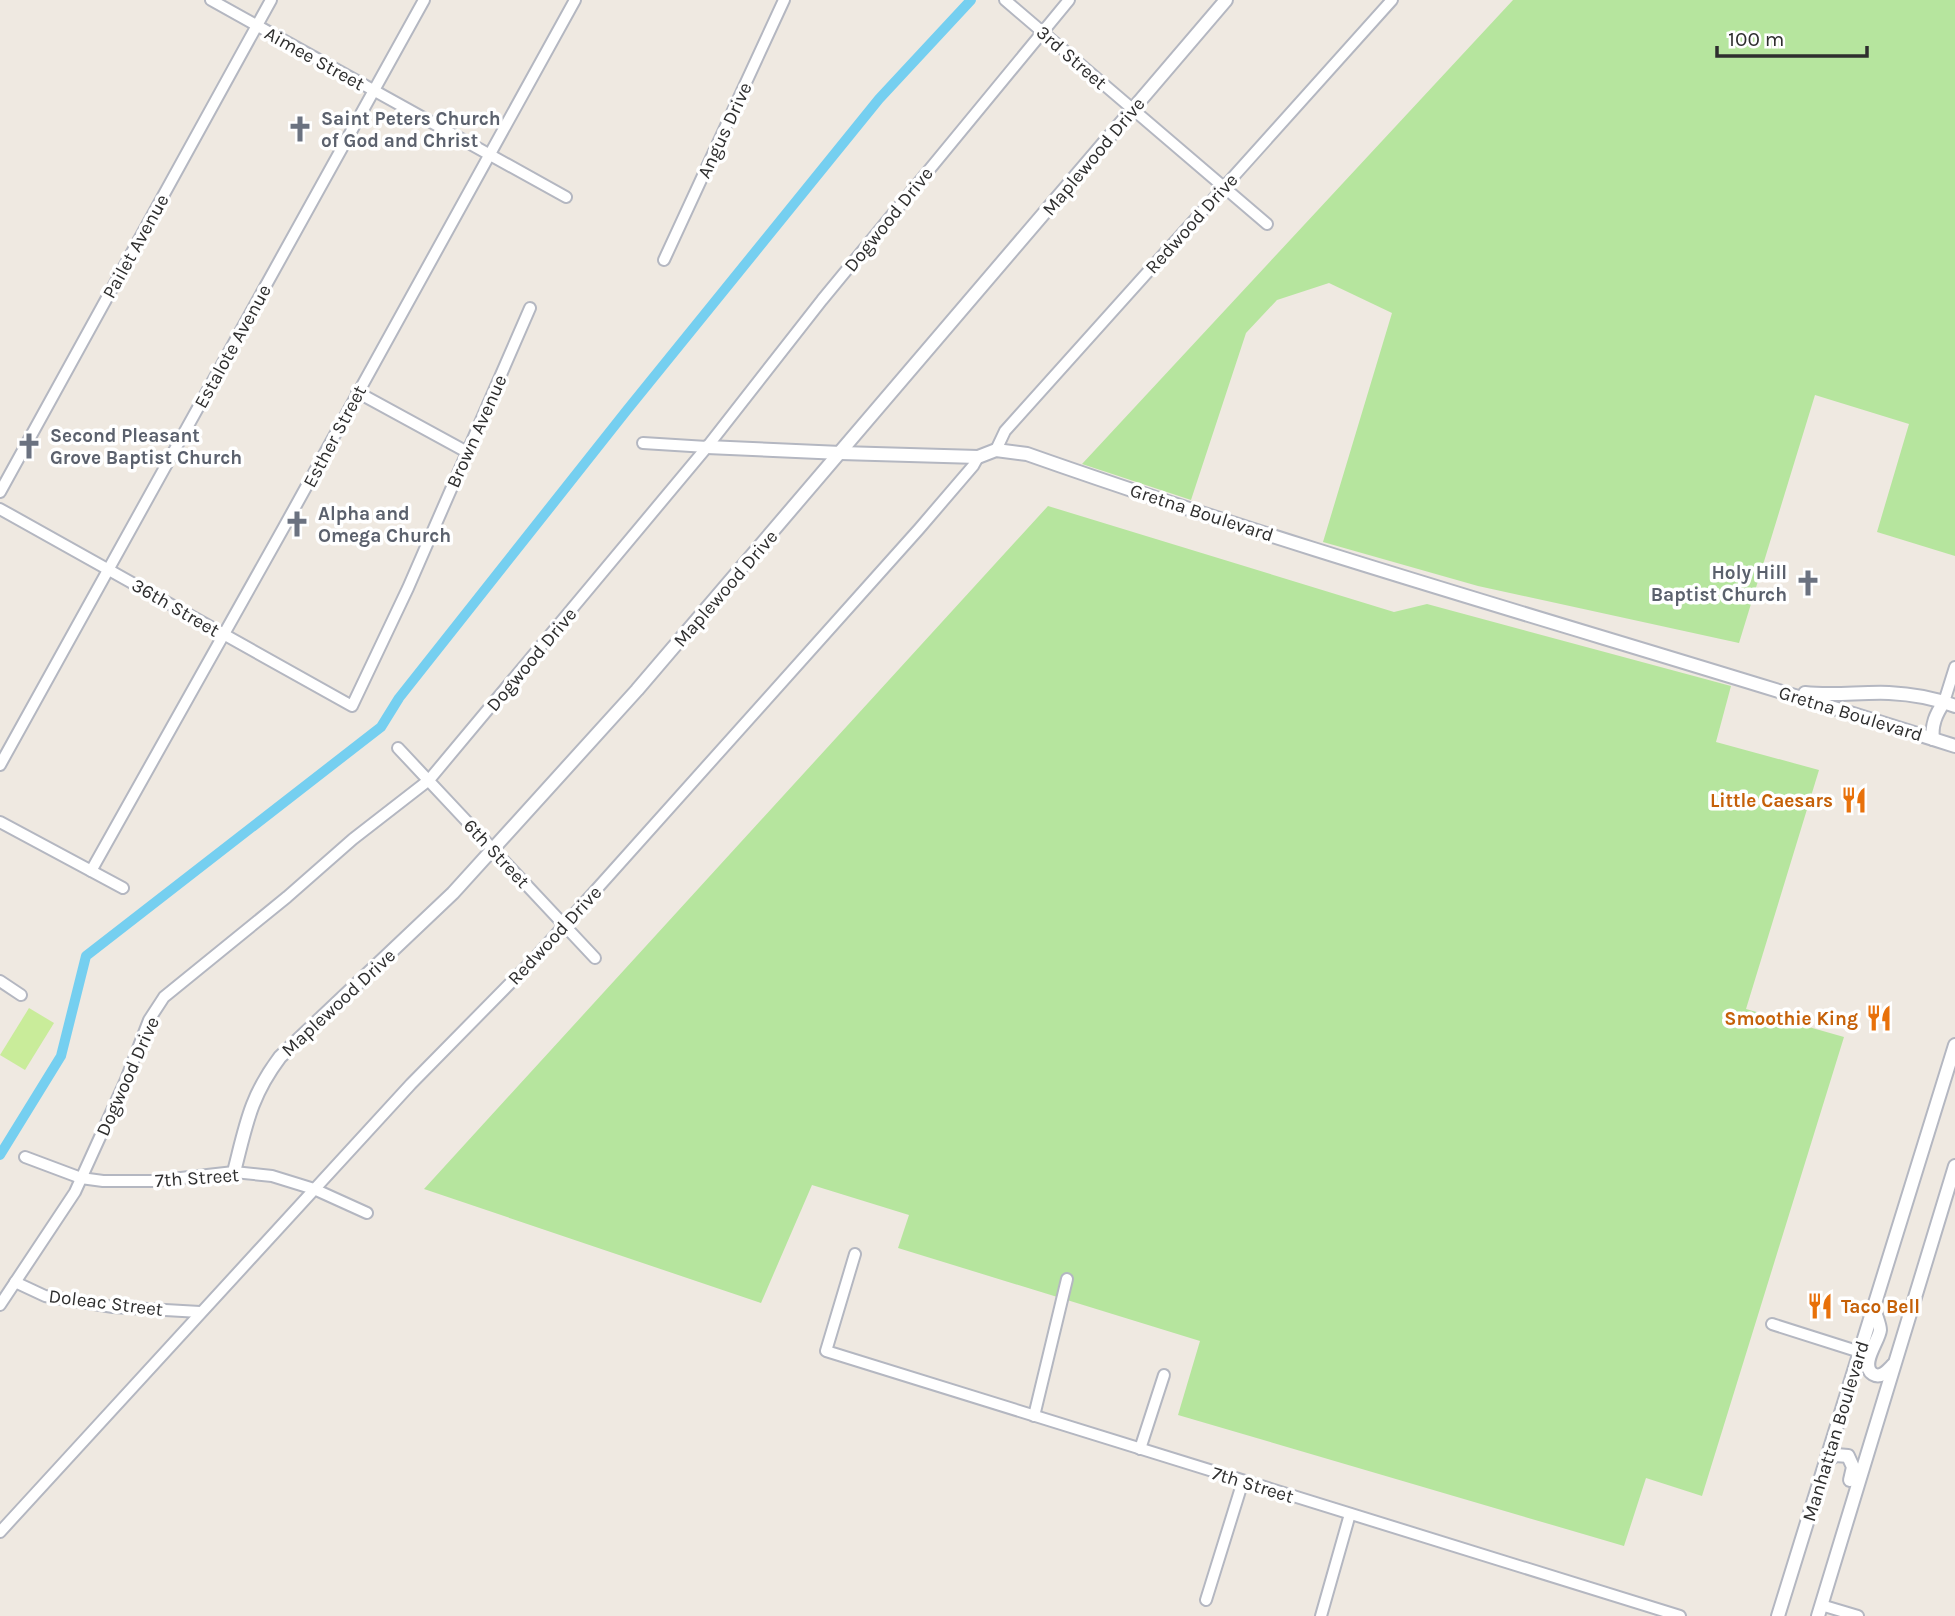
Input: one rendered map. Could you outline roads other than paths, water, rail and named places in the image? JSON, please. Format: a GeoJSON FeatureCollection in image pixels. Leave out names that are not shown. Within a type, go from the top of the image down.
{"type":"FeatureCollection","features":[{"type":"Feature","properties":{"kind":"street","name":"Aimee Street"},"geometry":{"type":"LineString","coordinates":[[211,0],[566,197]]}},
{"type":"Feature","properties":{"kind":"street","name":"Pailet Avenue"},"geometry":{"type":"LineString","coordinates":[[0,492],[271,0]]}},
{"type":"Feature","properties":{"kind":"street","name":"Estalote Avenue"},"geometry":{"type":"LineString","coordinates":[[0,765],[424,0]]}},
{"type":"Feature","properties":{"kind":"street","name":"Esther Street"},"geometry":{"type":"LineString","coordinates":[[91,871],[575,0]]}},
{"type":"Feature","properties":{"kind":"street","name":"Angus Drive"},"geometry":{"type":"LineString","coordinates":[[664,260],[784,0]]}},
{"type":"Feature","properties":{"kind":"street","name":"3rd Street"},"geometry":{"type":"LineString","coordinates":[[1005,0],[1267,224]]}},
{"type":"Feature","properties":{"kind":"street","name":"Dogwood Drive"},"geometry":{"type":"LineString","coordinates":[[0,1305],[75,1192],[125,1082],[149,1020],[164,997],[287,897],[352,839],[429,780],[707,447],[831,289],[1069,0]]}},
{"type":"Feature","properties":{"kind":"street","name":"Maplewood Drive"},"geometry":{"type":"LineString","coordinates":[[234,1172],[252,1102],[280,1056],[453,893],[637,690],[1226,0]]}},
{"type":"Feature","properties":{"kind":"street","name":"Redwood Drive"},"geometry":{"type":"LineString","coordinates":[[996,450],[1005,431],[1392,0]]}},
{"type":"Feature","properties":{"kind":"street","name":"Brown Avenue"},"geometry":{"type":"LineString","coordinates":[[352,706],[530,308]]}},
{"type":"Feature","properties":{"kind":"street"},"geometry":{"type":"LineString","coordinates":[[357,392],[467,452]]}},
{"type":"Feature","properties":{"kind":"street","name":"Gretna Boulevard"},"geometry":{"type":"LineString","coordinates":[[643,443],[978,457],[996,450],[1027,454],[1413,581],[1955,746]]}},
{"type":"Feature","properties":{"kind":"street","name":"Redwood Drive"},"geometry":{"type":"LineString","coordinates":[[0,1532],[411,1084],[535,958],[919,528],[978,457]]}},
{"type":"Feature","properties":{"kind":"street","name":"36th Street"},"geometry":{"type":"LineString","coordinates":[[0,509],[352,706]]}},
{"type":"Feature","properties":{"kind":"street"},"geometry":{"type":"LineString","coordinates":[[1933,739],[1932,729],[1938,711],[1949,704],[1955,667]]}},
{"type":"Feature","properties":{"kind":"street","name":"Gretna Boulevard"},"geometry":{"type":"LineString","coordinates":[[1746,681],[1822,695],[1889,693],[1915,695],[1949,704]]}},
{"type":"Feature","properties":{"kind":"street","name":"6th Street"},"geometry":{"type":"LineString","coordinates":[[398,748],[595,958]]}},
{"type":"Feature","properties":{"kind":"street"},"geometry":{"type":"LineString","coordinates":[[0,822],[123,888]]}},
{"type":"Feature","properties":{"kind":"street"},"geometry":{"type":"LineString","coordinates":[[0,981],[21,995]]}},
{"type":"Feature","properties":{"kind":"street","name":"Manhattan Boulevard"},"geometry":{"type":"LineString","coordinates":[[1778,1616],[1955,1045]]}},
{"type":"Feature","properties":{"kind":"street","name":"7th Street"},"geometry":{"type":"LineString","coordinates":[[25,1157],[81,1178],[103,1181],[154,1181],[234,1172],[272,1176],[314,1189],[367,1213]]}},
{"type":"Feature","properties":{"kind":"street","name":"Manhattan Boulevard"},"geometry":{"type":"LineString","coordinates":[[1820,1611],[1955,1166]]}},
{"type":"Feature","properties":{"kind":"street","name":"7th Street"},"geometry":{"type":"LineString","coordinates":[[855,1254],[826,1351],[1680,1616]]}},
{"type":"Feature","properties":{"kind":"street"},"geometry":{"type":"LineString","coordinates":[[1034,1416],[1067,1279]]}},
{"type":"Feature","properties":{"kind":"street","name":"Doleac Street"},"geometry":{"type":"LineString","coordinates":[[15,1282],[45,1296],[113,1307],[200,1312]]}},
{"type":"Feature","properties":{"kind":"street"},"geometry":{"type":"LineString","coordinates":[[1873,1307],[1880,1330],[1869,1369],[1879,1375],[1894,1364]]}},
{"type":"Feature","properties":{"kind":"street"},"geometry":{"type":"LineString","coordinates":[[1772,1324],[1860,1352]]}},
{"type":"Feature","properties":{"kind":"street"},"geometry":{"type":"LineString","coordinates":[[1140,1449],[1164,1375]]}},
{"type":"Feature","properties":{"kind":"street"},"geometry":{"type":"LineString","coordinates":[[1826,1461],[1836,1455],[1843,1455],[1852,1462],[1842,1510],[1845,1525]]}},
{"type":"Feature","properties":{"kind":"street"},"geometry":{"type":"LineString","coordinates":[[1206,1600],[1243,1481]]}},
{"type":"Feature","properties":{"kind":"street"},"geometry":{"type":"LineString","coordinates":[[1321,1616],[1350,1514]]}},
{"type":"Feature","properties":{"kind":"street"},"geometry":{"type":"LineString","coordinates":[[1820,1611],[1858,1616]]}},
{"type":"Feature","properties":{"kind":"waterway"},"geometry":{"type":"LineString","coordinates":[[0,1155],[61,1056],[86,956],[381,727],[399,698],[627,410],[879,99],[971,0]]}},
{"type":"Feature","properties":{"kind":"place","name":"Saint Peters Church of God and Christ"},"geometry":{"type":"Point","coordinates":[300,129]}},
{"type":"Feature","properties":{"kind":"place","name":"Second Pleasant Grove Baptist Church"},"geometry":{"type":"Point","coordinates":[29,446]}},
{"type":"Feature","properties":{"kind":"place","name":"Alpha and Omega Church"},"geometry":{"type":"Point","coordinates":[297,524]}},
{"type":"Feature","properties":{"kind":"place","name":"Holy Hill Baptist Church"},"geometry":{"type":"Point","coordinates":[1808,583]}},
{"type":"Feature","properties":{"kind":"place","name":"Little Caesars"},"geometry":{"type":"Point","coordinates":[1854,800]}},
{"type":"Feature","properties":{"kind":"place","name":"Smoothie King"},"geometry":{"type":"Point","coordinates":[1879,1018]}},
{"type":"Feature","properties":{"kind":"place","name":"Taco Bell"},"geometry":{"type":"Point","coordinates":[1820,1306]}}]}
